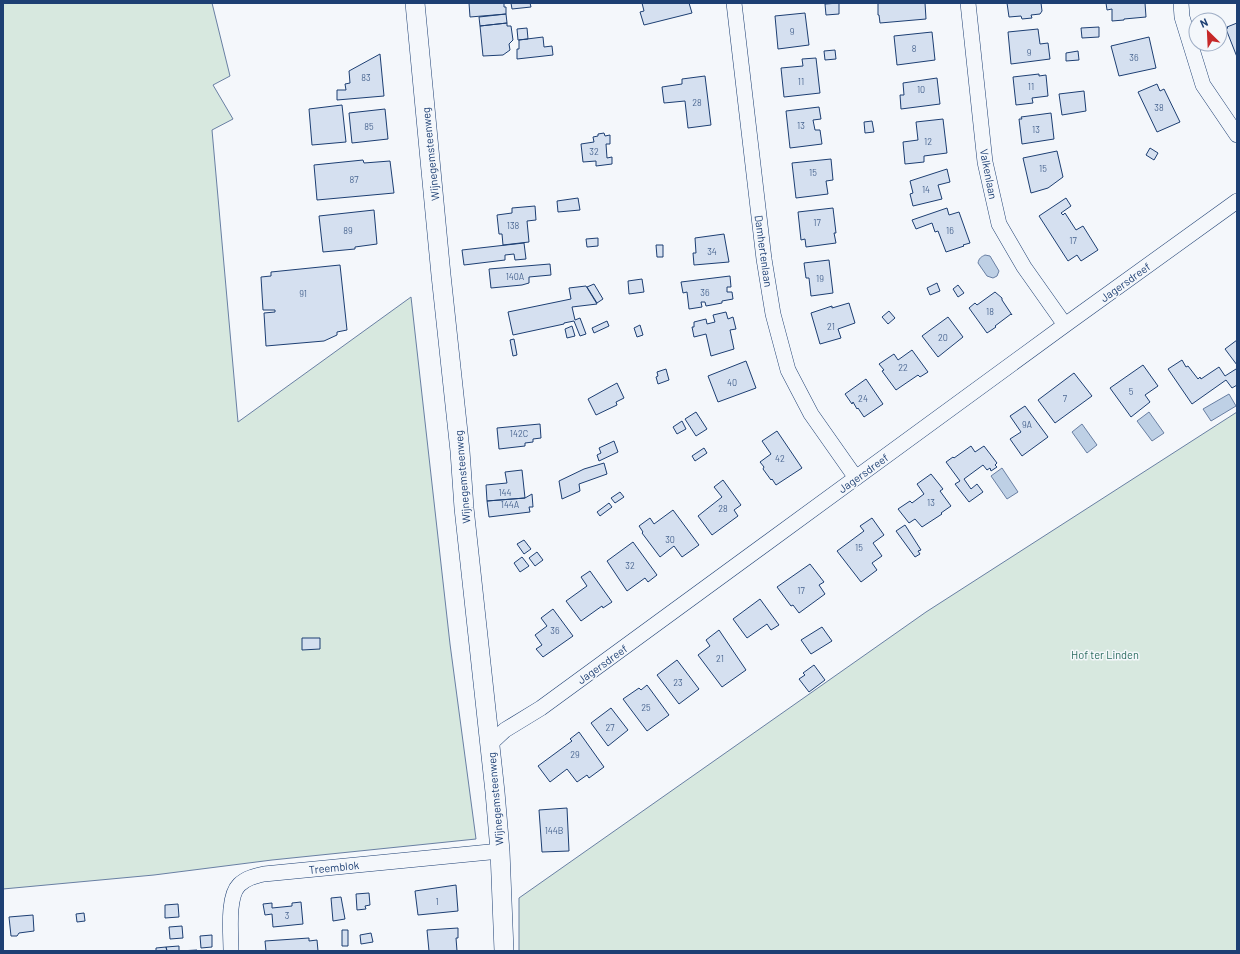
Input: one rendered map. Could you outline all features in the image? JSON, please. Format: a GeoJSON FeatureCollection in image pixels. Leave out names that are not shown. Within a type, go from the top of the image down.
{"type":"FeatureCollection","features":[{"type":"Feature","properties":{"kind":"street","name":"Wijnegemsteenweg"},"geometry":{"type":"LineString","coordinates":[[414,3],[460,451],[464,508],[495,792],[500,851],[504,951]]}},
{"type":"Feature","properties":{"kind":"street","name":"Damhertenlaan"},"geometry":{"type":"LineString","coordinates":[[734,3],[764,260],[773,314],[788,370],[811,414],[856,478]]}},
{"type":"Feature","properties":{"kind":"street","name":"Valkenlaan"},"geometry":{"type":"LineString","coordinates":[[968,3],[986,162],[999,224],[1024,267],[1065,325]]}},
{"type":"Feature","properties":{"kind":"street"},"geometry":{"type":"LineString","coordinates":[[1181,3],[1182,17],[1203,85],[1237,135]]}},
{"type":"Feature","properties":{"kind":"street","name":"Jagersdreef"},"geometry":{"type":"LineString","coordinates":[[490,744],[505,730],[542,708],[1237,201]]}},
{"type":"Feature","properties":{"kind":"street","name":"Treemblok"},"geometry":{"type":"LineString","coordinates":[[231,951],[231,905],[233,895],[238,886],[251,877],[264,874],[500,851]]}},
{"type":"Feature","properties":{"kind":"green space"},"geometry":{"type":"Polygon","coordinates":[[[3,3],[212,3],[230,76],[213,85],[233,119],[212,130],[238,422],[411,297],[450,644],[476,839],[272,860],[154,875],[3,889],[3,3]]]}},
{"type":"Feature","properties":{"kind":"green space","name":"Hof ter Linden"},"geometry":{"type":"Polygon","coordinates":[[[1237,412],[1237,951],[519,951],[519,898],[926,612],[1237,412]]]}},
{"type":"Feature","properties":{"kind":"water"},"geometry":{"type":"Polygon","coordinates":[[[985,255],[990,256],[999,271],[997,276],[993,278],[987,276],[978,263],[980,258],[985,255]]]}},
{"type":"Feature","properties":{"kind":"water"},"geometry":{"type":"Polygon","coordinates":[[[1229,394],[1236,406],[1211,421],[1203,409],[1229,394]]]}},
{"type":"Feature","properties":{"kind":"water"},"geometry":{"type":"Polygon","coordinates":[[[1149,412],[1164,433],[1152,441],[1137,421],[1149,412]]]}},
{"type":"Feature","properties":{"kind":"water"},"geometry":{"type":"Polygon","coordinates":[[[1082,424],[1097,445],[1087,453],[1072,432],[1082,424]]]}},
{"type":"Feature","properties":{"kind":"water"},"geometry":{"type":"Polygon","coordinates":[[[1002,468],[1018,492],[1007,499],[991,476],[1002,468]]]}},
{"type":"Feature","properties":{"kind":"building"},"geometry":{"type":"Polygon","coordinates":[[[469,3],[504,3],[504,7],[506,7],[506,14],[470,17],[469,3]]]}},
{"type":"Feature","properties":{"kind":"building"},"geometry":{"type":"Polygon","coordinates":[[[511,3],[530,3],[531,7],[512,9],[511,3]]]}},
{"type":"Feature","properties":{"kind":"building"},"geometry":{"type":"Polygon","coordinates":[[[642,3],[689,3],[692,13],[644,25],[640,12],[644,11],[642,3]]]}},
{"type":"Feature","properties":{"kind":"building"},"geometry":{"type":"Polygon","coordinates":[[[839,3],[839,14],[826,15],[825,4],[839,3]]]}},
{"type":"Feature","properties":{"kind":"building"},"geometry":{"type":"Polygon","coordinates":[[[878,3],[925,3],[926,19],[880,23],[878,3]]]}},
{"type":"Feature","properties":{"kind":"building"},"geometry":{"type":"Polygon","coordinates":[[[1007,3],[1041,3],[1042,11],[1040,14],[1031,15],[1032,18],[1022,19],[1021,16],[1009,17],[1007,3]]]}},
{"type":"Feature","properties":{"kind":"building"},"geometry":{"type":"Polygon","coordinates":[[[1106,3],[1145,3],[1146,17],[1112,21],[1112,9],[1107,10],[1106,3]]]}},
{"type":"Feature","properties":{"kind":"building"},"geometry":{"type":"Polygon","coordinates":[[[805,13],[809,45],[778,49],[775,16],[805,13]]]}},
{"type":"Feature","properties":{"kind":"building"},"geometry":{"type":"Polygon","coordinates":[[[506,14],[507,23],[480,26],[479,17],[506,14]]]}},
{"type":"Feature","properties":{"kind":"building"},"geometry":{"type":"Polygon","coordinates":[[[507,23],[507,26],[511,26],[513,40],[509,44],[510,50],[503,55],[483,56],[480,26],[507,23]]]}},
{"type":"Feature","properties":{"kind":"building"},"geometry":{"type":"Polygon","coordinates":[[[1237,23],[1237,57],[1228,34],[1228,27],[1237,23]]]}},
{"type":"Feature","properties":{"kind":"building"},"geometry":{"type":"Polygon","coordinates":[[[1099,27],[1099,37],[1082,38],[1081,28],[1099,27]]]}},
{"type":"Feature","properties":{"kind":"building"},"geometry":{"type":"Polygon","coordinates":[[[527,28],[528,39],[518,40],[517,29],[527,28]]]}},
{"type":"Feature","properties":{"kind":"building"},"geometry":{"type":"Polygon","coordinates":[[[1038,29],[1040,44],[1048,43],[1050,59],[1011,64],[1008,32],[1038,29]]]}},
{"type":"Feature","properties":{"kind":"building"},"geometry":{"type":"Polygon","coordinates":[[[932,32],[935,60],[897,65],[894,36],[932,32]]]}},
{"type":"Feature","properties":{"kind":"building"},"geometry":{"type":"Polygon","coordinates":[[[543,37],[544,47],[552,46],[553,55],[517,59],[519,40],[543,37]]]}},
{"type":"Feature","properties":{"kind":"building"},"geometry":{"type":"Polygon","coordinates":[[[1149,37],[1156,68],[1119,76],[1111,46],[1149,37]]]}},
{"type":"Feature","properties":{"kind":"building"},"geometry":{"type":"Polygon","coordinates":[[[835,50],[836,59],[825,60],[824,51],[835,50]]]}},
{"type":"Feature","properties":{"kind":"building"},"geometry":{"type":"Polygon","coordinates":[[[1078,51],[1079,60],[1066,61],[1066,53],[1078,51]]]}},
{"type":"Feature","properties":{"kind":"building"},"geometry":{"type":"Polygon","coordinates":[[[380,54],[384,96],[337,100],[337,90],[346,90],[345,84],[350,83],[349,71],[380,54]]]}},
{"type":"Feature","properties":{"kind":"building"},"geometry":{"type":"Polygon","coordinates":[[[816,58],[820,93],[784,97],[781,68],[803,66],[802,59],[816,58]]]}},
{"type":"Feature","properties":{"kind":"building"},"geometry":{"type":"Polygon","coordinates":[[[1039,74],[1039,76],[1046,75],[1048,96],[1032,98],[1033,103],[1016,105],[1013,77],[1039,74]]]}},
{"type":"Feature","properties":{"kind":"building"},"geometry":{"type":"Polygon","coordinates":[[[705,76],[711,125],[688,128],[685,101],[664,103],[662,87],[682,84],[682,79],[705,76]]]}},
{"type":"Feature","properties":{"kind":"building"},"geometry":{"type":"Polygon","coordinates":[[[937,78],[940,104],[901,109],[900,95],[904,95],[903,83],[937,78]]]}},
{"type":"Feature","properties":{"kind":"building"},"geometry":{"type":"Polygon","coordinates":[[[1157,84],[1160,91],[1164,89],[1180,122],[1157,132],[1138,92],[1157,84]]]}},
{"type":"Feature","properties":{"kind":"building"},"geometry":{"type":"Polygon","coordinates":[[[1084,91],[1086,111],[1062,115],[1059,94],[1084,91]]]}},
{"type":"Feature","properties":{"kind":"building"},"geometry":{"type":"Polygon","coordinates":[[[342,105],[346,142],[312,145],[309,109],[342,105]]]}},
{"type":"Feature","properties":{"kind":"building"},"geometry":{"type":"Polygon","coordinates":[[[819,107],[821,119],[813,120],[815,130],[820,130],[822,144],[790,148],[786,111],[819,107]]]}},
{"type":"Feature","properties":{"kind":"building"},"geometry":{"type":"Polygon","coordinates":[[[385,109],[388,139],[352,143],[349,113],[385,109]]]}},
{"type":"Feature","properties":{"kind":"building"},"geometry":{"type":"Polygon","coordinates":[[[1051,113],[1054,139],[1022,144],[1019,119],[1022,119],[1021,117],[1051,113]]]}},
{"type":"Feature","properties":{"kind":"building"},"geometry":{"type":"Polygon","coordinates":[[[943,119],[947,153],[924,156],[924,162],[905,164],[903,142],[918,140],[916,122],[943,119]]]}},
{"type":"Feature","properties":{"kind":"building"},"geometry":{"type":"Polygon","coordinates":[[[872,121],[874,132],[865,133],[864,122],[872,121]]]}},
{"type":"Feature","properties":{"kind":"building"},"geometry":{"type":"Polygon","coordinates":[[[604,133],[605,136],[610,135],[610,144],[606,144],[607,158],[612,157],[612,164],[596,166],[596,161],[583,162],[581,144],[594,142],[593,137],[604,133]]]}},
{"type":"Feature","properties":{"kind":"building"},"geometry":{"type":"Polygon","coordinates":[[[1150,148],[1158,153],[1154,160],[1146,155],[1150,148]]]}},
{"type":"Feature","properties":{"kind":"building"},"geometry":{"type":"Polygon","coordinates":[[[1057,151],[1063,177],[1048,188],[1031,193],[1023,158],[1057,151]]]}},
{"type":"Feature","properties":{"kind":"building"},"geometry":{"type":"Polygon","coordinates":[[[831,159],[833,180],[826,181],[828,194],[796,198],[792,163],[831,159]]]}},
{"type":"Feature","properties":{"kind":"building"},"geometry":{"type":"Polygon","coordinates":[[[363,160],[364,163],[390,161],[394,193],[317,200],[314,165],[363,160]]]}},
{"type":"Feature","properties":{"kind":"building"},"geometry":{"type":"Polygon","coordinates":[[[947,169],[950,182],[938,185],[942,199],[913,206],[910,194],[913,193],[910,181],[947,169]]]}},
{"type":"Feature","properties":{"kind":"building"},"geometry":{"type":"Polygon","coordinates":[[[578,198],[580,210],[558,212],[557,201],[578,198]]]}},
{"type":"Feature","properties":{"kind":"building"},"geometry":{"type":"Polygon","coordinates":[[[1066,198],[1071,206],[1061,213],[1063,215],[1065,213],[1076,230],[1083,226],[1098,250],[1081,261],[1077,255],[1068,261],[1039,216],[1066,198]]]}},
{"type":"Feature","properties":{"kind":"building"},"geometry":{"type":"Polygon","coordinates":[[[535,206],[536,220],[527,221],[529,242],[503,245],[502,234],[499,234],[497,215],[512,213],[512,208],[535,206]]]}},
{"type":"Feature","properties":{"kind":"building"},"geometry":{"type":"Polygon","coordinates":[[[833,208],[836,243],[806,247],[805,239],[801,240],[798,212],[833,208]]]}},
{"type":"Feature","properties":{"kind":"building"},"geometry":{"type":"Polygon","coordinates":[[[947,208],[949,215],[959,212],[970,243],[946,252],[938,231],[935,232],[932,223],[916,229],[912,220],[947,208]]]}},
{"type":"Feature","properties":{"kind":"building"},"geometry":{"type":"Polygon","coordinates":[[[374,210],[377,244],[355,247],[355,249],[323,252],[319,216],[374,210]]]}},
{"type":"Feature","properties":{"kind":"building"},"geometry":{"type":"Polygon","coordinates":[[[724,234],[729,262],[694,265],[693,253],[696,253],[695,238],[724,234]]]}},
{"type":"Feature","properties":{"kind":"building"},"geometry":{"type":"Polygon","coordinates":[[[598,238],[598,246],[587,247],[586,239],[598,238]]]}},
{"type":"Feature","properties":{"kind":"building"},"geometry":{"type":"Polygon","coordinates":[[[524,243],[526,259],[515,260],[514,254],[505,255],[505,260],[464,265],[462,250],[524,243]]]}},
{"type":"Feature","properties":{"kind":"building"},"geometry":{"type":"Polygon","coordinates":[[[656,245],[663,245],[663,257],[657,257],[656,245]]]}},
{"type":"Feature","properties":{"kind":"building"},"geometry":{"type":"Polygon","coordinates":[[[829,260],[833,293],[811,296],[809,278],[806,278],[804,263],[829,260]]]}},
{"type":"Feature","properties":{"kind":"building"},"geometry":{"type":"Polygon","coordinates":[[[550,264],[551,275],[529,277],[529,283],[522,285],[491,288],[489,269],[550,264]]]}},
{"type":"Feature","properties":{"kind":"building"},"geometry":{"type":"Polygon","coordinates":[[[340,265],[347,330],[337,332],[337,335],[324,341],[266,346],[264,313],[275,312],[275,310],[263,310],[261,277],[271,276],[271,272],[340,265]]]}},
{"type":"Feature","properties":{"kind":"building"},"geometry":{"type":"Polygon","coordinates":[[[730,276],[731,287],[727,287],[727,292],[732,292],[733,299],[706,306],[705,302],[701,302],[702,307],[689,309],[687,292],[683,293],[681,282],[730,276]]]}},
{"type":"Feature","properties":{"kind":"building"},"geometry":{"type":"Polygon","coordinates":[[[642,279],[644,292],[629,294],[628,281],[642,279]]]}},
{"type":"Feature","properties":{"kind":"building"},"geometry":{"type":"Polygon","coordinates":[[[937,283],[940,291],[930,295],[927,288],[937,283]]]}},
{"type":"Feature","properties":{"kind":"building"},"geometry":{"type":"Polygon","coordinates":[[[594,284],[603,299],[597,303],[587,287],[594,284]]]}},
{"type":"Feature","properties":{"kind":"building"},"geometry":{"type":"Polygon","coordinates":[[[958,285],[964,293],[958,297],[953,289],[958,285]]]}},
{"type":"Feature","properties":{"kind":"building"},"geometry":{"type":"Polygon","coordinates":[[[586,286],[597,304],[572,307],[575,320],[580,318],[586,334],[580,336],[574,321],[513,335],[508,312],[571,299],[569,288],[586,286]]]}},
{"type":"Feature","properties":{"kind":"building"},"geometry":{"type":"Polygon","coordinates":[[[995,292],[1002,298],[1012,315],[1011,314],[987,333],[969,308],[975,303],[977,305],[995,292]]]}},
{"type":"Feature","properties":{"kind":"building"},"geometry":{"type":"Polygon","coordinates":[[[849,303],[855,323],[838,329],[841,338],[820,344],[811,313],[832,306],[832,308],[849,303]]]}},
{"type":"Feature","properties":{"kind":"building"},"geometry":{"type":"Polygon","coordinates":[[[889,311],[895,318],[888,324],[882,317],[889,311]]]}},
{"type":"Feature","properties":{"kind":"building"},"geometry":{"type":"Polygon","coordinates":[[[726,312],[728,319],[733,317],[736,329],[730,330],[734,349],[711,356],[706,334],[694,337],[692,327],[694,327],[694,322],[706,319],[707,324],[715,322],[713,315],[726,312]]]}},
{"type":"Feature","properties":{"kind":"building"},"geometry":{"type":"Polygon","coordinates":[[[948,317],[963,337],[938,357],[922,336],[948,317]]]}},
{"type":"Feature","properties":{"kind":"building"},"geometry":{"type":"Polygon","coordinates":[[[607,321],[609,326],[594,333],[592,328],[607,321]]]}},
{"type":"Feature","properties":{"kind":"building"},"geometry":{"type":"Polygon","coordinates":[[[640,325],[643,335],[637,337],[634,328],[640,325]]]}},
{"type":"Feature","properties":{"kind":"building"},"geometry":{"type":"Polygon","coordinates":[[[572,326],[575,336],[567,338],[565,329],[572,326]]]}},
{"type":"Feature","properties":{"kind":"building"},"geometry":{"type":"Polygon","coordinates":[[[514,339],[517,355],[513,356],[510,340],[514,339]]]}},
{"type":"Feature","properties":{"kind":"building"},"geometry":{"type":"Polygon","coordinates":[[[1237,340],[1237,365],[1225,349],[1237,340]]]}},
{"type":"Feature","properties":{"kind":"building"},"geometry":{"type":"Polygon","coordinates":[[[912,350],[928,372],[920,377],[918,375],[896,390],[882,371],[884,370],[879,364],[894,354],[898,360],[912,350]]]}},
{"type":"Feature","properties":{"kind":"building"},"geometry":{"type":"Polygon","coordinates":[[[1182,360],[1186,367],[1188,366],[1198,379],[1200,377],[1201,379],[1219,367],[1225,376],[1236,369],[1237,385],[1232,388],[1226,380],[1192,404],[1168,369],[1182,360]]]}},
{"type":"Feature","properties":{"kind":"building"},"geometry":{"type":"Polygon","coordinates":[[[746,361],[756,388],[718,402],[708,376],[746,361]]]}},
{"type":"Feature","properties":{"kind":"building"},"geometry":{"type":"Polygon","coordinates":[[[1143,365],[1158,386],[1145,395],[1150,402],[1131,417],[1110,388],[1143,365]]]}},
{"type":"Feature","properties":{"kind":"building"},"geometry":{"type":"Polygon","coordinates":[[[666,369],[669,380],[658,384],[656,377],[658,376],[657,372],[666,369]]]}},
{"type":"Feature","properties":{"kind":"building"},"geometry":{"type":"Polygon","coordinates":[[[1074,373],[1092,396],[1055,423],[1038,400],[1074,373]]]}},
{"type":"Feature","properties":{"kind":"building"},"geometry":{"type":"Polygon","coordinates":[[[866,379],[883,404],[864,417],[845,394],[866,379]]]}},
{"type":"Feature","properties":{"kind":"building"},"geometry":{"type":"Polygon","coordinates":[[[617,383],[624,398],[616,402],[617,405],[596,415],[588,399],[617,383]]]}},
{"type":"Feature","properties":{"kind":"building"},"geometry":{"type":"Polygon","coordinates":[[[1025,406],[1048,437],[1022,456],[1010,439],[1021,432],[1010,416],[1025,406]]]}},
{"type":"Feature","properties":{"kind":"building"},"geometry":{"type":"Polygon","coordinates":[[[696,412],[707,429],[696,436],[685,419],[696,412]]]}},
{"type":"Feature","properties":{"kind":"building"},"geometry":{"type":"Polygon","coordinates":[[[682,421],[686,429],[677,434],[673,427],[682,421]]]}},
{"type":"Feature","properties":{"kind":"building"},"geometry":{"type":"Polygon","coordinates":[[[540,424],[541,438],[533,439],[533,442],[525,443],[525,446],[499,449],[497,428],[540,424]]]}},
{"type":"Feature","properties":{"kind":"building"},"geometry":{"type":"Polygon","coordinates":[[[777,431],[802,468],[776,485],[763,469],[764,467],[760,462],[771,454],[762,441],[777,431]]]}},
{"type":"Feature","properties":{"kind":"building"},"geometry":{"type":"Polygon","coordinates":[[[614,441],[618,452],[599,461],[597,455],[601,453],[599,448],[614,441]]]}},
{"type":"Feature","properties":{"kind":"building"},"geometry":{"type":"Polygon","coordinates":[[[971,446],[975,452],[984,446],[997,463],[995,465],[997,467],[991,471],[990,468],[987,470],[983,465],[964,479],[971,489],[977,484],[983,492],[969,502],[955,484],[960,481],[946,462],[971,446]]]}},
{"type":"Feature","properties":{"kind":"building"},"geometry":{"type":"Polygon","coordinates":[[[704,448],[707,453],[695,461],[692,456],[704,448]]]}},
{"type":"Feature","properties":{"kind":"building"},"geometry":{"type":"Polygon","coordinates":[[[604,463],[607,474],[579,484],[580,491],[562,499],[559,481],[584,469],[604,463]]]}},
{"type":"Feature","properties":{"kind":"building"},"geometry":{"type":"Polygon","coordinates":[[[522,470],[525,498],[487,501],[486,485],[507,483],[505,472],[522,470]]]}},
{"type":"Feature","properties":{"kind":"building"},"geometry":{"type":"Polygon","coordinates":[[[931,474],[943,489],[940,491],[951,506],[941,513],[942,514],[922,527],[915,519],[909,523],[898,509],[910,501],[912,503],[924,494],[917,484],[931,474]]]}},
{"type":"Feature","properties":{"kind":"building"},"geometry":{"type":"Polygon","coordinates":[[[723,480],[741,505],[734,510],[738,516],[712,535],[698,516],[722,497],[714,487],[723,480]]]}},
{"type":"Feature","properties":{"kind":"building"},"geometry":{"type":"Polygon","coordinates":[[[620,492],[624,497],[615,503],[611,498],[620,492]]]}},
{"type":"Feature","properties":{"kind":"building"},"geometry":{"type":"Polygon","coordinates":[[[532,494],[533,507],[529,507],[530,512],[489,517],[487,501],[525,498],[532,494]]]}},
{"type":"Feature","properties":{"kind":"building"},"geometry":{"type":"Polygon","coordinates":[[[609,503],[612,507],[600,516],[597,512],[609,503]]]}},
{"type":"Feature","properties":{"kind":"building"},"geometry":{"type":"Polygon","coordinates":[[[673,510],[699,545],[682,557],[674,546],[660,557],[642,533],[643,532],[639,526],[650,518],[654,524],[673,510]]]}},
{"type":"Feature","properties":{"kind":"building"},"geometry":{"type":"Polygon","coordinates":[[[872,518],[884,535],[873,543],[882,556],[872,563],[877,570],[861,582],[837,551],[864,531],[860,526],[872,518]]]}},
{"type":"Feature","properties":{"kind":"building"},"geometry":{"type":"Polygon","coordinates":[[[905,525],[921,550],[918,551],[920,554],[915,557],[896,531],[905,525]]]}},
{"type":"Feature","properties":{"kind":"building"},"geometry":{"type":"Polygon","coordinates":[[[524,540],[531,549],[524,554],[517,544],[524,540]]]}},
{"type":"Feature","properties":{"kind":"building"},"geometry":{"type":"Polygon","coordinates":[[[633,542],[657,575],[648,582],[645,578],[627,591],[607,561],[633,542]]]}},
{"type":"Feature","properties":{"kind":"building"},"geometry":{"type":"Polygon","coordinates":[[[537,552],[543,560],[535,566],[529,558],[537,552]]]}},
{"type":"Feature","properties":{"kind":"building"},"geometry":{"type":"Polygon","coordinates":[[[522,557],[529,566],[520,572],[514,563],[522,557]]]}},
{"type":"Feature","properties":{"kind":"building"},"geometry":{"type":"Polygon","coordinates":[[[810,564],[824,582],[819,585],[825,594],[799,613],[793,605],[791,606],[777,587],[810,564]]]}},
{"type":"Feature","properties":{"kind":"building"},"geometry":{"type":"Polygon","coordinates":[[[590,571],[612,602],[603,608],[602,606],[581,621],[566,601],[587,586],[581,577],[590,571]]]}},
{"type":"Feature","properties":{"kind":"building"},"geometry":{"type":"Polygon","coordinates":[[[760,599],[779,625],[771,630],[767,624],[747,638],[733,619],[760,599]]]}},
{"type":"Feature","properties":{"kind":"building"},"geometry":{"type":"Polygon","coordinates":[[[553,609],[573,636],[543,657],[536,649],[542,645],[535,635],[547,626],[541,618],[553,609]]]}},
{"type":"Feature","properties":{"kind":"building"},"geometry":{"type":"Polygon","coordinates":[[[822,627],[832,641],[811,654],[801,640],[822,627]]]}},
{"type":"Feature","properties":{"kind":"building"},"geometry":{"type":"Polygon","coordinates":[[[719,630],[746,670],[722,687],[698,655],[710,646],[706,640],[719,630]]]}},
{"type":"Feature","properties":{"kind":"building"},"geometry":{"type":"Polygon","coordinates":[[[302,638],[320,638],[320,649],[302,650],[302,638]]]}},
{"type":"Feature","properties":{"kind":"building"},"geometry":{"type":"Polygon","coordinates":[[[677,660],[699,689],[679,704],[657,675],[677,660]]]}},
{"type":"Feature","properties":{"kind":"building"},"geometry":{"type":"Polygon","coordinates":[[[814,665],[825,680],[809,692],[799,679],[805,675],[803,673],[814,665]]]}},
{"type":"Feature","properties":{"kind":"building"},"geometry":{"type":"Polygon","coordinates":[[[647,685],[669,715],[647,731],[623,699],[639,688],[641,690],[647,685]]]}},
{"type":"Feature","properties":{"kind":"building"},"geometry":{"type":"Polygon","coordinates":[[[611,708],[628,730],[608,746],[591,723],[611,708]]]}},
{"type":"Feature","properties":{"kind":"building"},"geometry":{"type":"Polygon","coordinates":[[[579,732],[604,767],[589,778],[587,775],[577,782],[567,769],[550,782],[538,766],[572,741],[570,739],[579,732]]]}},
{"type":"Feature","properties":{"kind":"building"},"geometry":{"type":"Polygon","coordinates":[[[567,808],[569,851],[542,852],[539,810],[567,808]]]}},
{"type":"Feature","properties":{"kind":"building"},"geometry":{"type":"Polygon","coordinates":[[[456,885],[458,911],[418,915],[415,891],[456,885]]]}},
{"type":"Feature","properties":{"kind":"building"},"geometry":{"type":"Polygon","coordinates":[[[369,893],[370,905],[365,906],[366,909],[357,910],[356,894],[369,893]]]}},
{"type":"Feature","properties":{"kind":"building"},"geometry":{"type":"Polygon","coordinates":[[[341,897],[345,919],[333,921],[331,898],[341,897]]]}},
{"type":"Feature","properties":{"kind":"building"},"geometry":{"type":"Polygon","coordinates":[[[301,902],[303,924],[273,927],[272,914],[265,915],[263,904],[272,903],[272,908],[292,906],[292,903],[301,902]]]}},
{"type":"Feature","properties":{"kind":"building"},"geometry":{"type":"Polygon","coordinates":[[[178,904],[179,917],[165,918],[165,905],[178,904]]]}},
{"type":"Feature","properties":{"kind":"building"},"geometry":{"type":"Polygon","coordinates":[[[84,913],[85,921],[77,922],[76,914],[84,913]]]}},
{"type":"Feature","properties":{"kind":"building"},"geometry":{"type":"Polygon","coordinates":[[[33,915],[34,931],[19,933],[17,936],[11,936],[9,917],[33,915]]]}},
{"type":"Feature","properties":{"kind":"building"},"geometry":{"type":"Polygon","coordinates":[[[182,926],[183,938],[170,939],[169,927],[182,926]]]}},
{"type":"Feature","properties":{"kind":"building"},"geometry":{"type":"Polygon","coordinates":[[[458,928],[458,938],[456,938],[457,951],[429,951],[427,930],[458,928]]]}},
{"type":"Feature","properties":{"kind":"building"},"geometry":{"type":"Polygon","coordinates":[[[342,930],[348,930],[348,946],[342,946],[342,930]]]}},
{"type":"Feature","properties":{"kind":"building"},"geometry":{"type":"Polygon","coordinates":[[[371,933],[373,942],[361,944],[360,935],[371,933]]]}},
{"type":"Feature","properties":{"kind":"building"},"geometry":{"type":"Polygon","coordinates":[[[212,935],[212,947],[201,948],[200,936],[212,935]]]}},
{"type":"Feature","properties":{"kind":"building"},"geometry":{"type":"Polygon","coordinates":[[[309,938],[309,941],[317,940],[318,951],[266,951],[265,941],[309,938]]]}},
{"type":"Feature","properties":{"kind":"building"},"geometry":{"type":"Polygon","coordinates":[[[179,946],[179,951],[167,951],[166,947],[179,946]]]}},
{"type":"Feature","properties":{"kind":"building"},"geometry":{"type":"Polygon","coordinates":[[[166,947],[167,951],[156,951],[156,948],[166,947]]]}}]}
